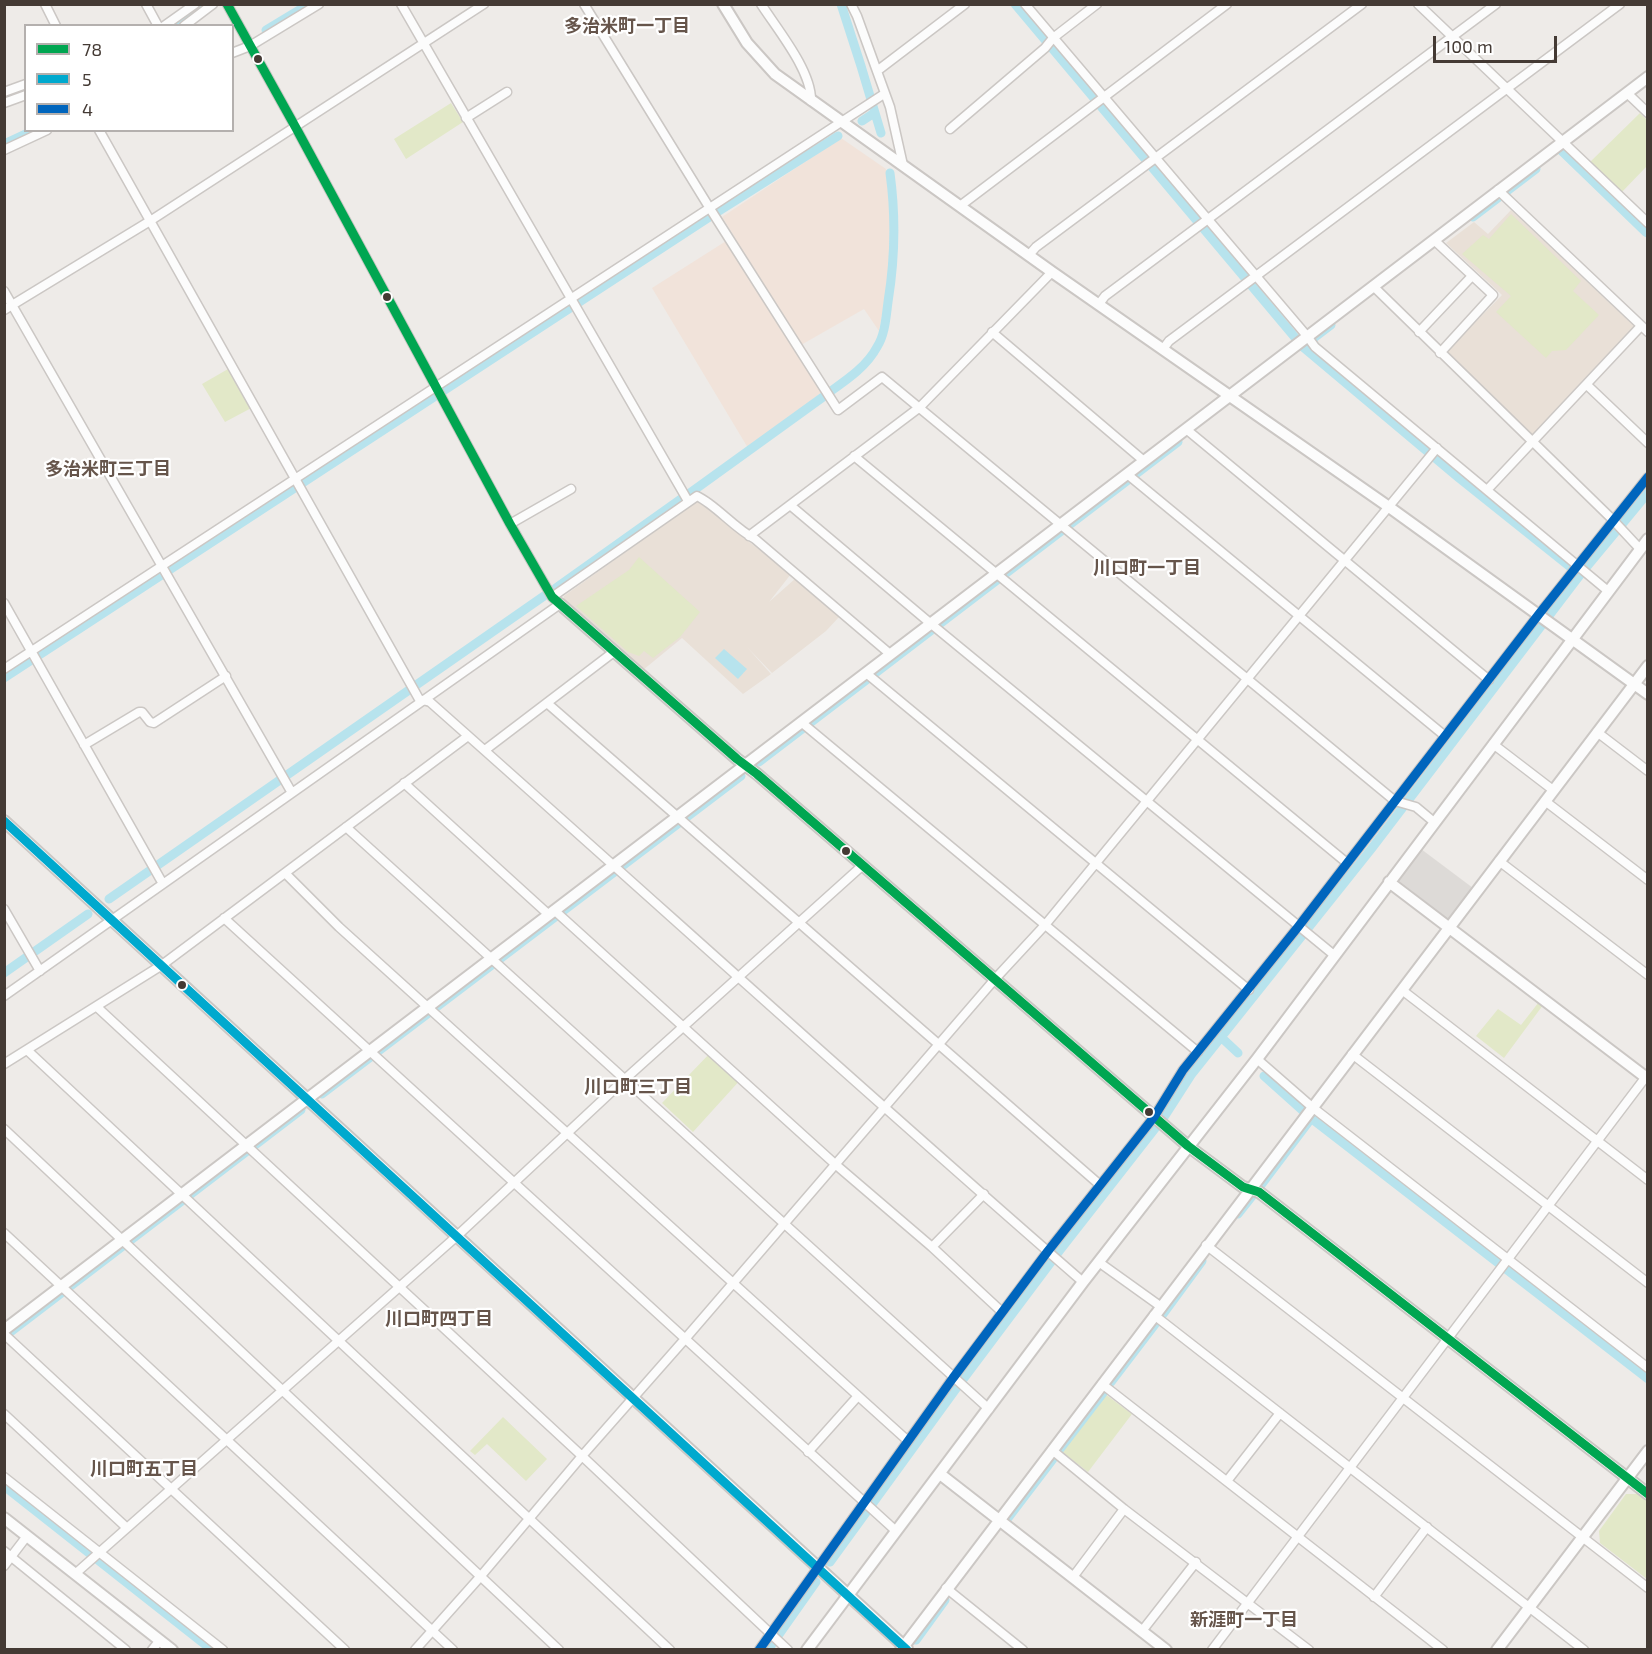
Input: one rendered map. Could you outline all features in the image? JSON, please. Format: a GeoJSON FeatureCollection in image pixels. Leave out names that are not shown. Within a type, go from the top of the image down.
{"type":"FeatureCollection","features":[{"type":"Feature","properties":{"kind":"street"},"geometry":{"type":"LineString","coordinates":[[45,4],[55,24]]}},
{"type":"Feature","properties":{"kind":"street"},"geometry":{"type":"LineString","coordinates":[[146,4],[157,24]]}},
{"type":"Feature","properties":{"kind":"street"},"geometry":{"type":"LineString","coordinates":[[167,24],[195,4]]}},
{"type":"Feature","properties":{"kind":"street"},"geometry":{"type":"LineString","coordinates":[[187,24],[213,4]]}},
{"type":"Feature","properties":{"kind":"street"},"geometry":{"type":"LineString","coordinates":[[227,4],[510,524],[556,601],[1188,1146],[1243,1186],[1259,1192],[1647,1494]]}},
{"type":"Feature","properties":{"kind":"street"},"geometry":{"type":"LineString","coordinates":[[234,52],[250,46],[319,4]]}},
{"type":"Feature","properties":{"kind":"street"},"geometry":{"type":"LineString","coordinates":[[401,4],[688,501]]}},
{"type":"Feature","properties":{"kind":"street"},"geometry":{"type":"LineString","coordinates":[[9,307],[296,128],[484,4]]}},
{"type":"Feature","properties":{"kind":"street"},"geometry":{"type":"LineString","coordinates":[[585,4],[712,212],[838,410],[882,376],[1395,801],[1416,807],[1434,822]]}},
{"type":"Feature","properties":{"kind":"street"},"geometry":{"type":"LineString","coordinates":[[723,4],[747,43],[775,74],[811,101],[1389,507],[1647,694]]}},
{"type":"Feature","properties":{"kind":"street"},"geometry":{"type":"LineString","coordinates":[[761,4],[798,62],[812,89],[811,101]]}},
{"type":"Feature","properties":{"kind":"street"},"geometry":{"type":"LineString","coordinates":[[851,4],[890,107],[903,165]]}},
{"type":"Feature","properties":{"kind":"street"},"geometry":{"type":"LineString","coordinates":[[877,71],[965,4]]}},
{"type":"Feature","properties":{"kind":"street"},"geometry":{"type":"LineString","coordinates":[[1025,4],[1049,42],[1154,159],[1203,223],[1303,340],[1315,347],[1576,567],[1608,591]]}},
{"type":"Feature","properties":{"kind":"street"},"geometry":{"type":"LineString","coordinates":[[950,129],[1049,42],[1097,4]]}},
{"type":"Feature","properties":{"kind":"street"},"geometry":{"type":"LineString","coordinates":[[960,206],[1227,4]]}},
{"type":"Feature","properties":{"kind":"street"},"geometry":{"type":"LineString","coordinates":[[1029,255],[1036,247],[1362,4]]}},
{"type":"Feature","properties":{"kind":"street"},"geometry":{"type":"LineString","coordinates":[[1418,4],[1647,224]]}},
{"type":"Feature","properties":{"kind":"street"},"geometry":{"type":"LineString","coordinates":[[1099,304],[1105,296],[1496,4]]}},
{"type":"Feature","properties":{"kind":"street"},"geometry":{"type":"LineString","coordinates":[[1163,349],[1169,341],[1620,4]]}},
{"type":"Feature","properties":{"kind":"street"},"geometry":{"type":"LineString","coordinates":[[345,1650],[4,1332],[181,1193],[1647,77]]}},
{"type":"Feature","properties":{"kind":"street"},"geometry":{"type":"LineString","coordinates":[[4,92],[24,85]]}},
{"type":"Feature","properties":{"kind":"street"},"geometry":{"type":"LineString","coordinates":[[466,118],[507,92]]}},
{"type":"Feature","properties":{"kind":"street"},"geometry":{"type":"LineString","coordinates":[[1626,93],[1647,113]]}},
{"type":"Feature","properties":{"kind":"street"},"geometry":{"type":"LineString","coordinates":[[4,669],[34,656],[712,212],[840,122],[884,94]]}},
{"type":"Feature","properties":{"kind":"street"},"geometry":{"type":"LineString","coordinates":[[4,103],[24,96]]}},
{"type":"Feature","properties":{"kind":"street"},"geometry":{"type":"LineString","coordinates":[[4,150],[43,132]]}},
{"type":"Feature","properties":{"kind":"street"},"geometry":{"type":"LineString","coordinates":[[100,132],[419,699],[430,702],[485,750],[738,978],[1083,1282]]}},
{"type":"Feature","properties":{"kind":"street"},"geometry":{"type":"LineString","coordinates":[[1487,490],[1644,329],[1498,190]]}},
{"type":"Feature","properties":{"kind":"street"},"geometry":{"type":"LineString","coordinates":[[1434,240],[1492,295],[1492,298],[1440,353]]}},
{"type":"Feature","properties":{"kind":"street"},"geometry":{"type":"LineString","coordinates":[[749,536],[920,407],[1052,272]]}},
{"type":"Feature","properties":{"kind":"street"},"geometry":{"type":"LineString","coordinates":[[1419,332],[1472,276]]}},
{"type":"Feature","properties":{"kind":"street"},"geometry":{"type":"LineString","coordinates":[[1374,286],[1640,549]]}},
{"type":"Feature","properties":{"kind":"street"},"geometry":{"type":"LineString","coordinates":[[4,291],[9,307],[226,676],[292,793]]}},
{"type":"Feature","properties":{"kind":"street"},"geometry":{"type":"LineString","coordinates":[[992,332],[1144,461]]}},
{"type":"Feature","properties":{"kind":"street"},"geometry":{"type":"LineString","coordinates":[[1587,385],[1647,443]]}},
{"type":"Feature","properties":{"kind":"street"},"geometry":{"type":"LineString","coordinates":[[1186,429],[1490,680]]}},
{"type":"Feature","properties":{"kind":"street"},"geometry":{"type":"LineString","coordinates":[[415,1650],[995,979],[1045,925],[1437,448]]}},
{"type":"Feature","properties":{"kind":"street"},"geometry":{"type":"LineString","coordinates":[[854,456],[1347,863]]}},
{"type":"Feature","properties":{"kind":"street"},"geometry":{"type":"LineString","coordinates":[[1127,474],[1445,736]]}},
{"type":"Feature","properties":{"kind":"street"},"geometry":{"type":"LineString","coordinates":[[759,1650],[908,1440],[1048,1251],[1100,1185],[1160,1122],[1183,1070],[1249,990],[1612,519],[1647,477]]}},
{"type":"Feature","properties":{"kind":"street"},"geometry":{"type":"LineString","coordinates":[[510,524],[570,489]]}},
{"type":"Feature","properties":{"kind":"street"},"geometry":{"type":"LineString","coordinates":[[4,996],[424,700],[697,496],[745,536],[749,536],[890,654]]}},
{"type":"Feature","properties":{"kind":"street"},"geometry":{"type":"LineString","coordinates":[[790,505],[930,624],[1334,955]]}},
{"type":"Feature","properties":{"kind":"street"},"geometry":{"type":"LineString","coordinates":[[807,1650],[1083,1282],[1257,1059],[1647,539]]}},
{"type":"Feature","properties":{"kind":"street"},"geometry":{"type":"LineString","coordinates":[[4,603],[163,884]]}},
{"type":"Feature","properties":{"kind":"street"},"geometry":{"type":"LineString","coordinates":[[485,750],[615,651]]}},
{"type":"Feature","properties":{"kind":"street"},"geometry":{"type":"LineString","coordinates":[[4,821],[848,1595],[904,1649],[946,1588],[1647,666]]}},
{"type":"Feature","properties":{"kind":"street"},"geometry":{"type":"LineString","coordinates":[[866,673],[1249,990]]}},
{"type":"Feature","properties":{"kind":"street"},"geometry":{"type":"LineString","coordinates":[[84,745],[139,712],[154,723],[226,676]]}},
{"type":"Feature","properties":{"kind":"street"},"geometry":{"type":"LineString","coordinates":[[547,703],[1100,1185]]}},
{"type":"Feature","properties":{"kind":"street"},"geometry":{"type":"LineString","coordinates":[[801,722],[1198,1052]]}},
{"type":"Feature","properties":{"kind":"street"},"geometry":{"type":"LineString","coordinates":[[1597,732],[1647,771]]}},
{"type":"Feature","properties":{"kind":"street"},"geometry":{"type":"LineString","coordinates":[[4,1064],[162,965],[468,736]]}},
{"type":"Feature","properties":{"kind":"street"},"geometry":{"type":"LineString","coordinates":[[1493,744],[1553,790]]}},
{"type":"Feature","properties":{"kind":"street"},"geometry":{"type":"LineString","coordinates":[[404,783],[932,1247],[1002,1312]]}},
{"type":"Feature","properties":{"kind":"street"},"geometry":{"type":"LineString","coordinates":[[1545,801],[1647,880]]}},
{"type":"Feature","properties":{"kind":"street"},"geometry":{"type":"LineString","coordinates":[[346,827],[989,1409]]}},
{"type":"Feature","properties":{"kind":"street"},"geometry":{"type":"LineString","coordinates":[[1499,861],[1647,975]]}},
{"type":"Feature","properties":{"kind":"street"},"geometry":{"type":"LineString","coordinates":[[75,1574],[457,1236],[624,1080],[862,865]]}},
{"type":"Feature","properties":{"kind":"street"},"geometry":{"type":"LineString","coordinates":[[285,873],[339,927],[908,1440]]}},
{"type":"Feature","properties":{"kind":"street"},"geometry":{"type":"LineString","coordinates":[[1212,1650],[1348,1467],[1647,1077],[1389,882]]}},
{"type":"Feature","properties":{"kind":"street"},"geometry":{"type":"LineString","coordinates":[[4,909],[40,971]]}},
{"type":"Feature","properties":{"kind":"street"},"geometry":{"type":"LineString","coordinates":[[224,918],[896,1531]]}},
{"type":"Feature","properties":{"kind":"street"},"geometry":{"type":"LineString","coordinates":[[1402,990],[1647,1180]]}},
{"type":"Feature","properties":{"kind":"street"},"geometry":{"type":"LineString","coordinates":[[97,1007],[788,1650]]}},
{"type":"Feature","properties":{"kind":"street"},"geometry":{"type":"LineString","coordinates":[[27,1050],[670,1650]]}},
{"type":"Feature","properties":{"kind":"street"},"geometry":{"type":"LineString","coordinates":[[1352,1054],[1647,1283]]}},
{"type":"Feature","properties":{"kind":"street"},"geometry":{"type":"LineString","coordinates":[[1257,1059],[1309,1112],[1505,1265],[1647,1368]]}},
{"type":"Feature","properties":{"kind":"street"},"geometry":{"type":"LineString","coordinates":[[4,1129],[559,1650]]}},
{"type":"Feature","properties":{"kind":"street"},"geometry":{"type":"LineString","coordinates":[[932,1247],[984,1194]]}},
{"type":"Feature","properties":{"kind":"street"},"geometry":{"type":"LineString","coordinates":[[4,1233],[453,1650]]}},
{"type":"Feature","properties":{"kind":"street"},"geometry":{"type":"LineString","coordinates":[[1206,1245],[1647,1588]]}},
{"type":"Feature","properties":{"kind":"street"},"geometry":{"type":"LineString","coordinates":[[1100,1263],[1280,1413],[1584,1650]]}},
{"type":"Feature","properties":{"kind":"street"},"geometry":{"type":"LineString","coordinates":[[1102,1384],[1443,1650]]}},
{"type":"Feature","properties":{"kind":"street"},"geometry":{"type":"LineString","coordinates":[[808,1452],[858,1396]]}},
{"type":"Feature","properties":{"kind":"street"},"geometry":{"type":"LineString","coordinates":[[1227,1481],[1280,1413]]}},
{"type":"Feature","properties":{"kind":"street"},"geometry":{"type":"LineString","coordinates":[[4,1414],[127,1528]]}},
{"type":"Feature","properties":{"kind":"street"},"geometry":{"type":"LineString","coordinates":[[1052,1450],[1124,1509],[1249,1602],[1309,1650]]}},
{"type":"Feature","properties":{"kind":"street"},"geometry":{"type":"LineString","coordinates":[[1497,1650],[1647,1451]]}},
{"type":"Feature","properties":{"kind":"street"},"geometry":{"type":"LineString","coordinates":[[940,1474],[1166,1650]]}},
{"type":"Feature","properties":{"kind":"street"},"geometry":{"type":"LineString","coordinates":[[4,1477],[223,1650]]}},
{"type":"Feature","properties":{"kind":"street"},"geometry":{"type":"LineString","coordinates":[[1073,1577],[1124,1509]]}},
{"type":"Feature","properties":{"kind":"street"},"geometry":{"type":"LineString","coordinates":[[4,1518],[172,1650]]}},
{"type":"Feature","properties":{"kind":"street"},"geometry":{"type":"LineString","coordinates":[[1374,1597],[1427,1527]]}},
{"type":"Feature","properties":{"kind":"street"},"geometry":{"type":"LineString","coordinates":[[4,1566],[8,1554],[27,1536]]}},
{"type":"Feature","properties":{"kind":"street"},"geometry":{"type":"LineString","coordinates":[[8,1554],[126,1650]]}},
{"type":"Feature","properties":{"kind":"street"},"geometry":{"type":"LineString","coordinates":[[1142,1631],[1196,1562]]}},
{"type":"Feature","properties":{"kind":"street"},"geometry":{"type":"LineString","coordinates":[[946,1588],[1023,1650]]}},
{"type":"Feature","properties":{"kind":"street"},"geometry":{"type":"LineString","coordinates":[[152,1650],[160,1640]]}},
{"type":"Feature","properties":{"kind":"shaded area"},"geometry":{"type":"Polygon","coordinates":[[[841,138],[886,169],[890,202],[888,282],[879,331],[864,309],[801,345],[828,388],[748,448],[652,288],[734,236],[722,217],[841,138]]]}},
{"type":"Feature","properties":{"kind":"shaded area"},"geometry":{"type":"Polygon","coordinates":[[[1511,210],[1635,327],[1532,436],[1445,353],[1502,295],[1446,243],[1474,222],[1488,234],[1511,210]]]}},
{"type":"Feature","properties":{"kind":"shaded area"},"geometry":{"type":"Polygon","coordinates":[[[697,501],[705,504],[791,574],[769,602],[796,578],[840,616],[826,631],[772,673],[747,647],[771,674],[743,694],[682,638],[643,670],[563,599],[564,596],[697,501]]]}},
{"type":"Feature","properties":{"kind":"shaded area"},"geometry":{"type":"Polygon","coordinates":[[[1421,849],[1473,888],[1450,921],[1399,881],[1421,849]]]}},
{"type":"Feature","properties":{"kind":"green space"},"geometry":{"type":"Polygon","coordinates":[[[451,103],[463,122],[406,159],[394,139],[451,103]]]}},
{"type":"Feature","properties":{"kind":"green space"},"geometry":{"type":"Polygon","coordinates":[[[1640,113],[1647,120],[1647,166],[1620,194],[1589,163],[1640,113]]]}},
{"type":"Feature","properties":{"kind":"green space"},"geometry":{"type":"Polygon","coordinates":[[[1511,214],[1581,281],[1573,291],[1599,315],[1566,350],[1552,351],[1546,358],[1496,312],[1511,296],[1462,254],[1483,235],[1489,239],[1511,214]]]}},
{"type":"Feature","properties":{"kind":"green space"},"geometry":{"type":"Polygon","coordinates":[[[235,365],[257,405],[225,422],[202,384],[235,365]]]}},
{"type":"Feature","properties":{"kind":"green space"},"geometry":{"type":"Polygon","coordinates":[[[639,557],[700,612],[680,637],[653,658],[644,651],[639,656],[628,652],[576,606],[629,570],[639,557]]]}},
{"type":"Feature","properties":{"kind":"green space"},"geometry":{"type":"Polygon","coordinates":[[[1542,998],[1546,1001],[1504,1058],[1476,1036],[1498,1009],[1521,1025],[1542,998]]]}},
{"type":"Feature","properties":{"kind":"green space"},"geometry":{"type":"Polygon","coordinates":[[[712,1051],[742,1078],[693,1132],[662,1103],[712,1051]]]}},
{"type":"Feature","properties":{"kind":"green space"},"geometry":{"type":"Polygon","coordinates":[[[1105,1394],[1132,1414],[1088,1472],[1061,1451],[1105,1394]]]}},
{"type":"Feature","properties":{"kind":"green space"},"geometry":{"type":"Polygon","coordinates":[[[503,1417],[547,1459],[526,1481],[487,1444],[475,1455],[470,1451],[503,1417]]]}},
{"type":"Feature","properties":{"kind":"green space"},"geometry":{"type":"Polygon","coordinates":[[[1626,1494],[1638,1494],[1647,1501],[1647,1579],[1600,1543],[1599,1531],[1626,1494]]]}},
{"type":"Feature","properties":{"kind":"water"},"geometry":{"type":"Polygon","coordinates":[[[724,649],[747,669],[738,679],[715,658],[724,649]]]}},
{"type":"Feature","properties":{"kind":"waterway"},"geometry":{"type":"LineString","coordinates":[[178,24],[204,4]]}},
{"type":"Feature","properties":{"kind":"waterway"},"geometry":{"type":"LineString","coordinates":[[266,30],[309,4]]}},
{"type":"Feature","properties":{"kind":"waterway"},"geometry":{"type":"LineString","coordinates":[[841,4],[881,133]]}},
{"type":"Feature","properties":{"kind":"waterway"},"geometry":{"type":"LineString","coordinates":[[1015,4],[1303,347],[1459,478],[1579,574]]}},
{"type":"Feature","properties":{"kind":"waterway"},"geometry":{"type":"LineString","coordinates":[[4,97],[24,91]]}},
{"type":"Feature","properties":{"kind":"waterway"},"geometry":{"type":"LineString","coordinates":[[862,121],[874,113]]}},
{"type":"Feature","properties":{"kind":"waterway"},"geometry":{"type":"LineString","coordinates":[[4,144],[30,132]]}},
{"type":"Feature","properties":{"kind":"waterway"},"geometry":{"type":"LineString","coordinates":[[4,678],[711,216],[838,136]]}},
{"type":"Feature","properties":{"kind":"waterway"},"geometry":{"type":"LineString","coordinates":[[1563,148],[1648,230]]}},
{"type":"Feature","properties":{"kind":"waterway"},"geometry":{"type":"LineString","coordinates":[[1473,217],[1536,169]]}},
{"type":"Feature","properties":{"kind":"waterway"},"geometry":{"type":"LineString","coordinates":[[831,391],[857,372],[873,354],[880,342],[886,320],[894,222],[890,173]]}},
{"type":"Feature","properties":{"kind":"waterway"},"geometry":{"type":"LineString","coordinates":[[1306,344],[1331,325]]}},
{"type":"Feature","properties":{"kind":"waterway"},"geometry":{"type":"LineString","coordinates":[[690,493],[823,397]]}},
{"type":"Feature","properties":{"kind":"waterway"},"geometry":{"type":"LineString","coordinates":[[759,762],[1178,442]]}},
{"type":"Feature","properties":{"kind":"waterway"},"geometry":{"type":"LineString","coordinates":[[830,1562],[1060,1250],[1164,1117],[1191,1075],[1372,848],[1580,575],[1648,493]]}},
{"type":"Feature","properties":{"kind":"waterway"},"geometry":{"type":"LineString","coordinates":[[556,588],[681,499]]}},
{"type":"Feature","properties":{"kind":"waterway"},"geometry":{"type":"LineString","coordinates":[[109,899],[544,596]]}},
{"type":"Feature","properties":{"kind":"waterway"},"geometry":{"type":"LineString","coordinates":[[322,1094],[741,776]]}},
{"type":"Feature","properties":{"kind":"waterway"},"geometry":{"type":"LineString","coordinates":[[4,973],[88,914]]}},
{"type":"Feature","properties":{"kind":"waterway"},"geometry":{"type":"LineString","coordinates":[[1222,1038],[1238,1053]]}},
{"type":"Feature","properties":{"kind":"waterway"},"geometry":{"type":"LineString","coordinates":[[1264,1076],[1312,1119],[1648,1379]]}},
{"type":"Feature","properties":{"kind":"waterway"},"geometry":{"type":"LineString","coordinates":[[4,1337],[301,1110]]}},
{"type":"Feature","properties":{"kind":"waterway"},"geometry":{"type":"LineString","coordinates":[[1261,1185],[1313,1116]]}},
{"type":"Feature","properties":{"kind":"waterway"},"geometry":{"type":"LineString","coordinates":[[1238,1214],[1253,1195]]}},
{"type":"Feature","properties":{"kind":"waterway"},"geometry":{"type":"LineString","coordinates":[[1163,1314],[1202,1261]]}},
{"type":"Feature","properties":{"kind":"waterway"},"geometry":{"type":"LineString","coordinates":[[1111,1382],[1156,1323]]}},
{"type":"Feature","properties":{"kind":"waterway"},"geometry":{"type":"LineString","coordinates":[[1060,1449],[1103,1393]]}},
{"type":"Feature","properties":{"kind":"waterway"},"geometry":{"type":"LineString","coordinates":[[1008,1518],[1053,1459]]}},
{"type":"Feature","properties":{"kind":"waterway"},"geometry":{"type":"LineString","coordinates":[[4,1486],[212,1650]]}},
{"type":"Feature","properties":{"kind":"waterway"},"geometry":{"type":"LineString","coordinates":[[768,1650],[816,1582]]}},
{"type":"Feature","properties":{"kind":"waterway"},"geometry":{"type":"LineString","coordinates":[[916,1640],[945,1600]]}},
{"type":"Feature","properties":{"kind":"transit line","name":"78"},"geometry":{"type":"LineString","coordinates":[[227,4],[552,597],[1188,1146],[1243,1187],[1259,1192],[1648,1494]]}},
{"type":"Feature","properties":{"kind":"transit line","name":"4"},"geometry":{"type":"LineString","coordinates":[[759,1650],[953,1378],[1048,1251],[1154,1117],[1183,1070],[1298,927],[1539,614],[1648,477]]}},
{"type":"Feature","properties":{"kind":"transit line","name":"5"},"geometry":{"type":"LineString","coordinates":[[4,821],[907,1650]]}},
{"type":"Feature","properties":{"kind":"district","name":"多治米町一丁目"},"geometry":{"type":"Point","coordinates":[627,26]}},
{"type":"Feature","properties":{"kind":"district","name":"多治米町三丁目"},"geometry":{"type":"Point","coordinates":[108,469]}},
{"type":"Feature","properties":{"kind":"district","name":"川口町一丁目"},"geometry":{"type":"Point","coordinates":[1147,568]}},
{"type":"Feature","properties":{"kind":"district","name":"川口町三丁目"},"geometry":{"type":"Point","coordinates":[638,1087]}},
{"type":"Feature","properties":{"kind":"district","name":"川口町四丁目"},"geometry":{"type":"Point","coordinates":[439,1319]}},
{"type":"Feature","properties":{"kind":"district","name":"川口町五丁目"},"geometry":{"type":"Point","coordinates":[144,1469]}},
{"type":"Feature","properties":{"kind":"district","name":"新涯町一丁目"},"geometry":{"type":"Point","coordinates":[1244,1620]}}]}
